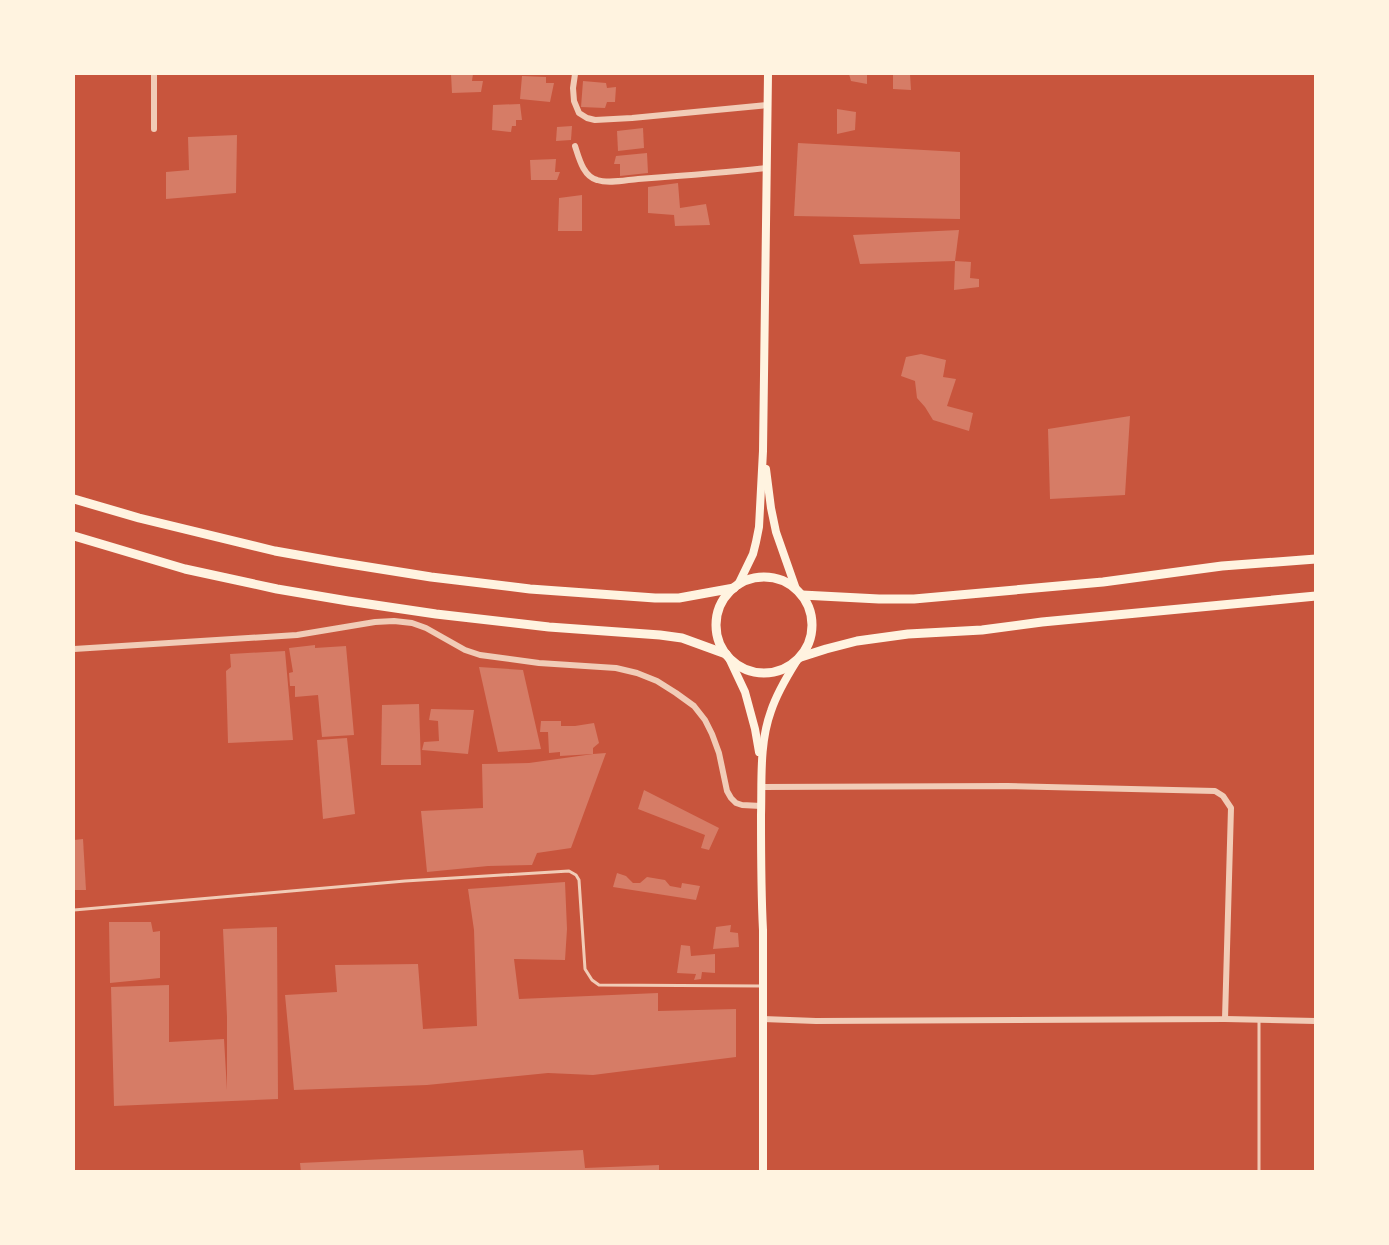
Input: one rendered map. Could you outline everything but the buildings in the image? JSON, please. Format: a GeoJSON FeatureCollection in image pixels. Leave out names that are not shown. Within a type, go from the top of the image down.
{"type":"FeatureCollection","features":[{"type":"Feature","properties":{"kind":"highway"},"geometry":{"type":"LineString","coordinates":[[74,499],[139,518],[275,551],[431,577],[530,589],[679,598],[736,587],[752,579],[767,577],[782,581],[799,592],[810,610],[813,627],[809,643],[798,660]]}},
{"type":"Feature","properties":{"kind":"highway"},"geometry":{"type":"LineString","coordinates":[[74,536],[185,569],[277,589],[348,601],[560,628],[682,638],[727,656],[740,667],[754,673],[769,674],[783,670],[798,660],[825,649],[857,641],[908,634],[982,630],[1042,622],[1316,596]]}},
{"type":"Feature","properties":{"kind":"highway"},"geometry":{"type":"LineString","coordinates":[[799,592],[879,599],[914,599],[1092,583],[1222,566],[1316,559]]}},
{"type":"Feature","properties":{"kind":"highway"},"geometry":{"type":"LineString","coordinates":[[727,656],[719,641],[716,627],[718,612],[724,599],[736,587]]}},
{"type":"Feature","properties":{"kind":"main road"},"geometry":{"type":"LineString","coordinates":[[736,587],[753,554],[759,527],[763,451],[768,74]]}},
{"type":"Feature","properties":{"kind":"main road"},"geometry":{"type":"LineString","coordinates":[[763,451],[776,532],[799,592]]}},
{"type":"Feature","properties":{"kind":"main road"},"geometry":{"type":"LineString","coordinates":[[727,656],[745,692],[762,767]]}},
{"type":"Feature","properties":{"kind":"main road"},"geometry":{"type":"LineString","coordinates":[[763,1172],[762,767],[764,739],[770,712],[781,686],[798,660]]}},
{"type":"Feature","properties":{"kind":"street"},"geometry":{"type":"LineString","coordinates":[[154,74],[154,129]]}},
{"type":"Feature","properties":{"kind":"street"},"geometry":{"type":"LineString","coordinates":[[575,74],[574,101],[579,113],[595,120],[768,105]]}},
{"type":"Feature","properties":{"kind":"street"},"geometry":{"type":"LineString","coordinates":[[575,146],[585,171],[597,181],[767,168]]}},
{"type":"Feature","properties":{"kind":"street"},"geometry":{"type":"LineString","coordinates":[[74,649],[297,635],[394,621],[412,623],[426,628],[465,650],[480,655],[539,663],[616,668],[657,681],[694,706],[712,734],[719,753],[727,791],[731,798],[742,805],[761,806]]}},
{"type":"Feature","properties":{"kind":"street"},"geometry":{"type":"LineString","coordinates":[[761,787],[1008,786],[1215,791],[1224,796],[1231,808],[1225,1019]]}},
{"type":"Feature","properties":{"kind":"street"},"geometry":{"type":"LineString","coordinates":[[763,1019],[1316,1021]]}},
{"type":"Feature","properties":{"kind":"lane"},"geometry":{"type":"LineString","coordinates":[[74,910],[405,881],[569,871],[579,880],[585,969],[592,980],[599,985],[763,986]]}},
{"type":"Feature","properties":{"kind":"lane"},"geometry":{"type":"LineString","coordinates":[[1259,1020],[1259,1172]]}}]}
